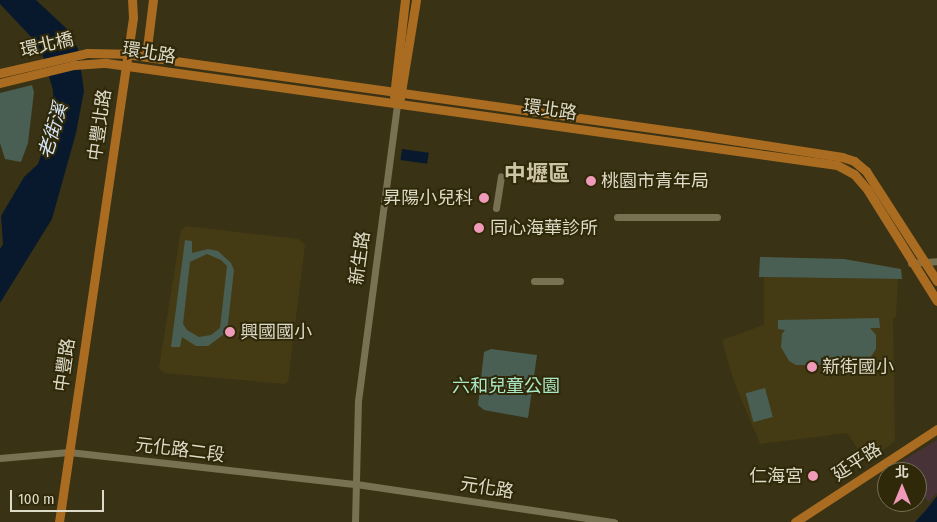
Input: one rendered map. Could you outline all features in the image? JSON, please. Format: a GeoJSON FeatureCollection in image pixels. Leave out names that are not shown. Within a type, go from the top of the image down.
{"type":"FeatureCollection","features":[{"type":"Feature","properties":{"kind":"main road","name":"中豐北路"},"geometry":{"type":"LineString","coordinates":[[104,212],[126,54],[133,18],[132,0]]}},
{"type":"Feature","properties":{"kind":"main road"},"geometry":{"type":"LineString","coordinates":[[125,66],[146,56],[153,0]]}},
{"type":"Feature","properties":{"kind":"main road","name":"新生路"},"geometry":{"type":"LineString","coordinates":[[397,105],[393,93],[405,0]]}},
{"type":"Feature","properties":{"kind":"main road"},"geometry":{"type":"LineString","coordinates":[[397,105],[403,94],[416,0]]}},
{"type":"Feature","properties":{"kind":"main road","name":"環北路"},"geometry":{"type":"LineString","coordinates":[[86,53],[146,56],[820,153],[854,161],[866,171],[937,281]]}},
{"type":"Feature","properties":{"kind":"main road","name":"環北橋"},"geometry":{"type":"LineString","coordinates":[[0,73],[86,53]]}},
{"type":"Feature","properties":{"kind":"main road","name":"環北路"},"geometry":{"type":"LineString","coordinates":[[89,64],[125,66],[837,166],[847,169],[867,189],[937,301]]}},
{"type":"Feature","properties":{"kind":"main road","name":"環北橋"},"geometry":{"type":"LineString","coordinates":[[0,83],[89,64]]}},
{"type":"Feature","properties":{"kind":"main road","name":"中豐路"},"geometry":{"type":"LineString","coordinates":[[59,522],[104,212]]}},
{"type":"Feature","properties":{"kind":"main road","name":"延平路"},"geometry":{"type":"LineString","coordinates":[[795,522],[937,428]]}},
{"type":"Feature","properties":{"kind":"street","name":"新生路"},"geometry":{"type":"LineString","coordinates":[[355,522],[358,401],[397,105]]}},
{"type":"Feature","properties":{"kind":"street"},"geometry":{"type":"LineString","coordinates":[[508,120],[509,109]]}},
{"type":"Feature","properties":{"kind":"street"},"geometry":{"type":"LineString","coordinates":[[624,136],[625,125]]}},
{"type":"Feature","properties":{"kind":"street"},"geometry":{"type":"LineString","coordinates":[[496,208],[501,176]]}},
{"type":"Feature","properties":{"kind":"street"},"geometry":{"type":"LineString","coordinates":[[617,217],[716,217]]}},
{"type":"Feature","properties":{"kind":"street"},"geometry":{"type":"LineString","coordinates":[[912,263],[937,261]]}},
{"type":"Feature","properties":{"kind":"street"},"geometry":{"type":"LineString","coordinates":[[534,281],[560,281]]}},
{"type":"Feature","properties":{"kind":"street","name":"元化路二段"},"geometry":{"type":"LineString","coordinates":[[0,458],[69,452],[356,484]]}},
{"type":"Feature","properties":{"kind":"street","name":"元化路"},"geometry":{"type":"LineString","coordinates":[[356,484],[614,522]]}},
{"type":"Feature","properties":{"kind":"shaded area","name":"興國國小"},"geometry":{"type":"Polygon","coordinates":[[[186,226],[298,239],[305,245],[288,382],[285,384],[164,373],[159,368],[181,230],[186,226]]]}},
{"type":"Feature","properties":{"kind":"shaded area","name":"新街國小"},"geometry":{"type":"Polygon","coordinates":[[[764,277],[898,279],[896,316],[893,319],[895,441],[875,456],[866,461],[847,433],[760,444],[733,379],[722,340],[764,325],[764,277]]]}},
{"type":"Feature","properties":{"kind":"shaded area"},"geometry":{"type":"Polygon","coordinates":[[[937,440],[937,493],[928,502],[927,462],[902,461],[937,440]]]}},
{"type":"Feature","properties":{"kind":"green space"},"geometry":{"type":"Polygon","coordinates":[[[32,85],[34,92],[28,143],[21,162],[5,159],[0,143],[0,93],[32,85]]]}},
{"type":"Feature","properties":{"kind":"green space"},"geometry":{"type":"Polygon","coordinates":[[[185,240],[192,241],[192,253],[208,249],[218,251],[231,263],[234,270],[227,332],[208,346],[196,346],[182,337],[180,347],[171,347],[185,240]],[[207,254],[190,262],[183,324],[187,330],[199,337],[211,335],[220,328],[227,266],[221,260],[207,254]]]}},
{"type":"Feature","properties":{"kind":"green space"},"geometry":{"type":"Polygon","coordinates":[[[760,257],[844,259],[901,269],[902,279],[759,277],[760,257]]]}},
{"type":"Feature","properties":{"kind":"green space"},"geometry":{"type":"Polygon","coordinates":[[[879,318],[880,328],[870,328],[876,335],[876,349],[868,361],[856,365],[796,365],[789,361],[781,347],[782,334],[785,330],[778,329],[778,320],[879,318]]]}},
{"type":"Feature","properties":{"kind":"green space","name":"六和兒童公園"},"geometry":{"type":"Polygon","coordinates":[[[491,349],[537,355],[528,418],[484,410],[478,405],[484,352],[491,349]]]}},
{"type":"Feature","properties":{"kind":"green space"},"geometry":{"type":"Polygon","coordinates":[[[765,388],[773,417],[753,422],[746,393],[765,388]]]}},
{"type":"Feature","properties":{"kind":"water","name":"老街溪"},"geometry":{"type":"Polygon","coordinates":[[[0,0],[36,0],[67,29],[78,49],[84,91],[76,133],[52,219],[0,303],[0,249],[3,244],[1,216],[24,177],[38,164],[54,115],[53,90],[43,56],[35,41],[0,4],[0,0]]]}},
{"type":"Feature","properties":{"kind":"water"},"geometry":{"type":"Polygon","coordinates":[[[402,149],[429,153],[427,164],[400,160],[402,149]]]}},
{"type":"Feature","properties":{"kind":"water"},"geometry":{"type":"Polygon","coordinates":[[[937,496],[937,522],[915,522],[924,512],[927,512],[927,509],[937,496]]]}},
{"type":"Feature","properties":{"kind":"place","name":"桃園市青年局"},"geometry":{"type":"Point","coordinates":[591,181]}},
{"type":"Feature","properties":{"kind":"place","name":"昇陽小兒科"},"geometry":{"type":"Point","coordinates":[484,198]}},
{"type":"Feature","properties":{"kind":"place","name":"同心海華診所"},"geometry":{"type":"Point","coordinates":[479,228]}},
{"type":"Feature","properties":{"kind":"place","name":"興國國小"},"geometry":{"type":"Point","coordinates":[230,332]}},
{"type":"Feature","properties":{"kind":"place","name":"新街國小"},"geometry":{"type":"Point","coordinates":[812,367]}},
{"type":"Feature","properties":{"kind":"place","name":"仁海宮"},"geometry":{"type":"Point","coordinates":[813,476]}},
{"type":"Feature","properties":{"kind":"district","name":"中壢區"},"geometry":{"type":"Point","coordinates":[537,174]}}]}
